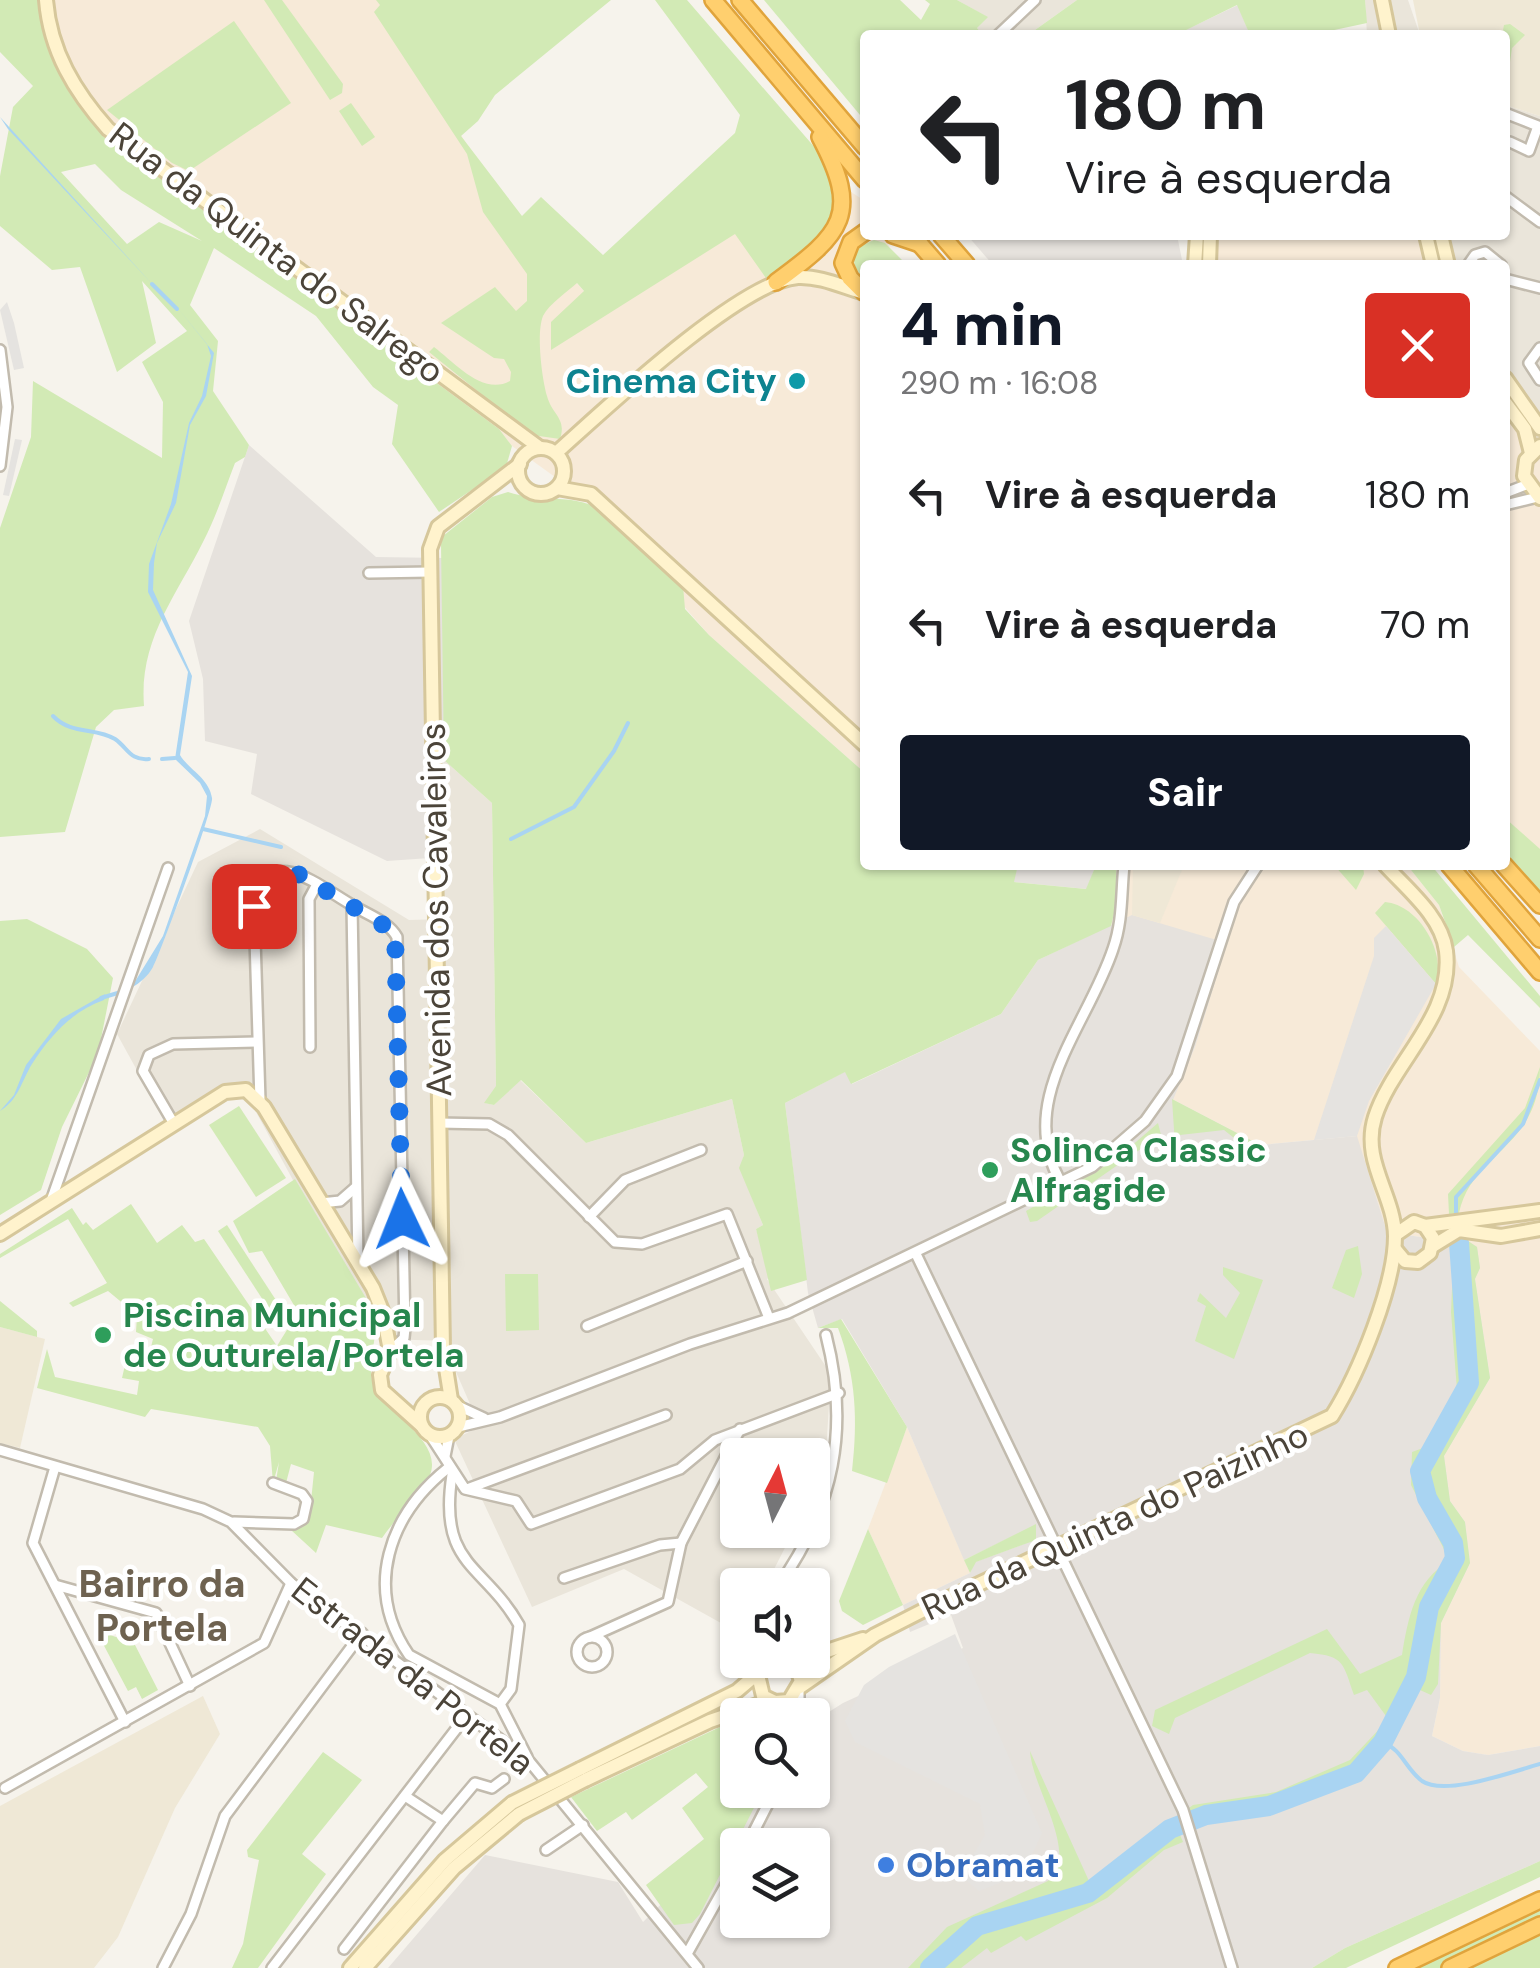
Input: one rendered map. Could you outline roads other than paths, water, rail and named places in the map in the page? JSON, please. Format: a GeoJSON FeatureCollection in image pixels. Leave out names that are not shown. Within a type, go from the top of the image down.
{"type":"FeatureCollection","features":[{"type":"Feature","properties":{"kind":"highway"},"geometry":{"type":"LineString","coordinates":[[713,0],[860,174]]}},
{"type":"Feature","properties":{"kind":"highway"},"geometry":{"type":"LineString","coordinates":[[740,0],[860,141]]}},
{"type":"Feature","properties":{"kind":"highway"},"geometry":{"type":"LineString","coordinates":[[776,282],[836,229],[845,210],[840,173],[806,111]]}},
{"type":"Feature","properties":{"kind":"highway"},"geometry":{"type":"LineString","coordinates":[[860,236],[852,242],[843,263],[860,288]]}},
{"type":"Feature","properties":{"kind":"highway"},"geometry":{"type":"LineString","coordinates":[[916,240],[934,260]]}},
{"type":"Feature","properties":{"kind":"highway"},"geometry":{"type":"LineString","coordinates":[[945,240],[962,260]]}},
{"type":"Feature","properties":{"kind":"highway"},"geometry":{"type":"LineString","coordinates":[[1453,870],[1540,972]]}},
{"type":"Feature","properties":{"kind":"highway"},"geometry":{"type":"LineString","coordinates":[[1480,870],[1540,939]]}},
{"type":"Feature","properties":{"kind":"highway"},"geometry":{"type":"LineString","coordinates":[[1508,870],[1540,905]]}},
{"type":"Feature","properties":{"kind":"highway"},"geometry":{"type":"LineString","coordinates":[[1397,1968],[1540,1900]]}},
{"type":"Feature","properties":{"kind":"highway"},"geometry":{"type":"LineString","coordinates":[[1450,1968],[1540,1926]]}},
{"type":"Feature","properties":{"kind":"street","name":"Rua da Quinta do Salrego"},"geometry":{"type":"LineString","coordinates":[[46,0],[51,31],[67,74],[108,130],[540,448]]}},
{"type":"Feature","properties":{"kind":"street"},"geometry":{"type":"LineString","coordinates":[[1003,30],[1035,0]]}},
{"type":"Feature","properties":{"kind":"street"},"geometry":{"type":"LineString","coordinates":[[1382,0],[1387,30]]}},
{"type":"Feature","properties":{"kind":"street"},"geometry":{"type":"LineString","coordinates":[[1510,115],[1538,126],[1529,151],[1510,142]]}},
{"type":"Feature","properties":{"kind":"street"},"geometry":{"type":"LineString","coordinates":[[1510,200],[1540,222]]}},
{"type":"Feature","properties":{"kind":"street"},"geometry":{"type":"LineString","coordinates":[[1471,260],[1485,252],[1495,260]]}},
{"type":"Feature","properties":{"kind":"street"},"geometry":{"type":"LineString","coordinates":[[556,453],[704,328],[776,282],[817,278],[860,291]]}},
{"type":"Feature","properties":{"kind":"street"},"geometry":{"type":"LineString","coordinates":[[1510,280],[1540,288]]}},
{"type":"Feature","properties":{"kind":"street"},"geometry":{"type":"LineString","coordinates":[[1540,348],[1529,363],[1532,374],[1540,380]]}},
{"type":"Feature","properties":{"kind":"street"},"geometry":{"type":"LineString","coordinates":[[0,350],[7,407],[0,466]]}},
{"type":"Feature","properties":{"kind":"street"},"geometry":{"type":"LineString","coordinates":[[1510,385],[1540,428]]}},
{"type":"Feature","properties":{"kind":"street"},"geometry":{"type":"LineString","coordinates":[[1510,409],[1535,449],[1524,468],[1526,484],[1539,498]]}},
{"type":"Feature","properties":{"kind":"street"},"geometry":{"type":"LineString","coordinates":[[514,430],[522,460],[520,477],[526,488]]}},
{"type":"Feature","properties":{"kind":"street"},"geometry":{"type":"LineString","coordinates":[[522,460],[540,448],[556,453]]}},
{"type":"Feature","properties":{"kind":"street"},"geometry":{"type":"LineString","coordinates":[[556,453],[564,474],[557,488]]}},
{"type":"Feature","properties":{"kind":"street","name":"Avenida dos Cavaleiros"},"geometry":{"type":"LineString","coordinates":[[454,1431],[454,1402],[444,1360],[430,542],[438,527],[492,489],[522,460]]}},
{"type":"Feature","properties":{"kind":"street"},"geometry":{"type":"LineString","coordinates":[[1510,491],[1526,484]]}},
{"type":"Feature","properties":{"kind":"street"},"geometry":{"type":"LineString","coordinates":[[492,489],[526,488],[545,494],[557,488],[592,494],[860,740]]}},
{"type":"Feature","properties":{"kind":"street"},"geometry":{"type":"LineString","coordinates":[[1510,504],[1539,498]]}},
{"type":"Feature","properties":{"kind":"street"},"geometry":{"type":"LineString","coordinates":[[369,573],[430,572]]}},
{"type":"Feature","properties":{"kind":"street"},"geometry":{"type":"LineString","coordinates":[[52,1201],[126,978],[168,868]]}},
{"type":"Feature","properties":{"kind":"street"},"geometry":{"type":"LineString","coordinates":[[1060,1181],[1047,1157],[1052,1080],[1113,950],[1122,912],[1124,870]]}},
{"type":"Feature","properties":{"kind":"street"},"geometry":{"type":"LineString","coordinates":[[426,1430],[454,1431],[484,1418],[500,1417],[770,1318],[916,1254],[1092,1167],[1121,1146],[1164,1097],[1186,1058],[1234,902],[1255,870]]}},
{"type":"Feature","properties":{"kind":"street"},"geometry":{"type":"LineString","coordinates":[[1389,870],[1433,920],[1446,954],[1438,1004],[1380,1103],[1373,1124],[1374,1166],[1389,1202],[1395,1242],[1410,1262]]}},
{"type":"Feature","properties":{"kind":"street"},"geometry":{"type":"LineString","coordinates":[[260,1101],[255,896],[262,882],[280,872],[300,874],[391,928],[398,945],[405,1328],[404,1338],[390,1351],[380,1382],[386,1396],[404,1407],[445,1456],[450,1471],[449,1514],[464,1562],[520,1625],[511,1689],[500,1704]]}},
{"type":"Feature","properties":{"kind":"street"},"geometry":{"type":"LineString","coordinates":[[310,1047],[308,899],[317,884]]}},
{"type":"Feature","properties":{"kind":"street"},"geometry":{"type":"LineString","coordinates":[[352,905],[358,1267]]}},
{"type":"Feature","properties":{"kind":"street"},"geometry":{"type":"LineString","coordinates":[[174,1124],[143,1071],[149,1055],[173,1044],[256,1042]]}},
{"type":"Feature","properties":{"kind":"street"},"geometry":{"type":"LineString","coordinates":[[0,1234],[231,1089],[246,1090],[260,1101],[379,1300],[390,1351]]}},
{"type":"Feature","properties":{"kind":"street"},"geometry":{"type":"LineString","coordinates":[[440,1123],[489,1124],[508,1135],[615,1242],[628,1244],[727,1214],[770,1318]]}},
{"type":"Feature","properties":{"kind":"street"},"geometry":{"type":"LineString","coordinates":[[589,1216],[625,1180],[701,1150]]}},
{"type":"Feature","properties":{"kind":"street"},"geometry":{"type":"LineString","coordinates":[[320,1203],[340,1201],[356,1187]]}},
{"type":"Feature","properties":{"kind":"street"},"geometry":{"type":"LineString","coordinates":[[1389,1202],[1419,1224],[1433,1246],[1460,1230],[1501,1236],[1540,1229]]}},
{"type":"Feature","properties":{"kind":"street"},"geometry":{"type":"LineString","coordinates":[[1395,1242],[1419,1224],[1540,1211]]}},
{"type":"Feature","properties":{"kind":"street","name":"Rua da Quinta do Paizinho"},"geometry":{"type":"LineString","coordinates":[[830,1650],[875,1635],[1058,1544],[1322,1424],[1332,1416],[1348,1386],[1386,1283],[1395,1242]]}},
{"type":"Feature","properties":{"kind":"street","name":"Rua da Quinta do Paizinho"},"geometry":{"type":"LineString","coordinates":[[1386,1283],[1410,1262],[1425,1259],[1433,1246]]}},
{"type":"Feature","properties":{"kind":"street"},"geometry":{"type":"LineString","coordinates":[[916,1254],[1183,1810],[1232,1968]]}},
{"type":"Feature","properties":{"kind":"street"},"geometry":{"type":"LineString","coordinates":[[587,1326],[747,1261]]}},
{"type":"Feature","properties":{"kind":"street"},"geometry":{"type":"LineString","coordinates":[[789,1568],[814,1528],[828,1493],[838,1447],[838,1394],[826,1335]]}},
{"type":"Feature","properties":{"kind":"street","name":"Avenida dos Cavaleiros"},"geometry":{"type":"LineString","coordinates":[[426,1430],[428,1402],[444,1360]]}},
{"type":"Feature","properties":{"kind":"street"},"geometry":{"type":"LineString","coordinates":[[450,1471],[465,1489],[516,1502],[532,1524],[680,1469],[716,1440],[838,1394]]}},
{"type":"Feature","properties":{"kind":"street"},"geometry":{"type":"LineString","coordinates":[[404,1407],[454,1402],[484,1418]]}},
{"type":"Feature","properties":{"kind":"street"},"geometry":{"type":"LineString","coordinates":[[465,1489],[666,1415]]}},
{"type":"Feature","properties":{"kind":"street"},"geometry":{"type":"LineString","coordinates":[[590,1637],[664,1607],[674,1588],[681,1543],[740,1429]]}},
{"type":"Feature","properties":{"kind":"street"},"geometry":{"type":"LineString","coordinates":[[445,1456],[454,1431]]}},
{"type":"Feature","properties":{"kind":"street","name":"Estrada da Portela"},"geometry":{"type":"LineString","coordinates":[[4,1453],[203,1509],[232,1522],[291,1583],[528,1760],[698,1968]]}},
{"type":"Feature","properties":{"kind":"street"},"geometry":{"type":"LineString","coordinates":[[54,1467],[33,1543],[124,1722]]}},
{"type":"Feature","properties":{"kind":"street"},"geometry":{"type":"LineString","coordinates":[[450,1471],[409,1508],[386,1558],[385,1584],[399,1637],[415,1660],[500,1704],[528,1760]]}},
{"type":"Feature","properties":{"kind":"street"},"geometry":{"type":"LineString","coordinates":[[232,1522],[294,1524],[303,1518],[306,1500],[302,1494],[272,1482]]}},
{"type":"Feature","properties":{"kind":"street"},"geometry":{"type":"LineString","coordinates":[[564,1578],[660,1546],[681,1543]]}},
{"type":"Feature","properties":{"kind":"street"},"geometry":{"type":"LineString","coordinates":[[4,1788],[264,1644],[291,1583]]}},
{"type":"Feature","properties":{"kind":"street"},"geometry":{"type":"LineString","coordinates":[[55,1585],[156,1613],[190,1686]]}},
{"type":"Feature","properties":{"kind":"street"},"geometry":{"type":"LineString","coordinates":[[164,1967],[191,1914],[225,1816],[362,1633]]}},
{"type":"Feature","properties":{"kind":"street","name":"Rua da Quinta do Paizinho"},"geometry":{"type":"LineString","coordinates":[[791,1698],[875,1635]]}},
{"type":"Feature","properties":{"kind":"street"},"geometry":{"type":"LineString","coordinates":[[384,1650],[399,1637]]}},
{"type":"Feature","properties":{"kind":"street"},"geometry":{"type":"LineString","coordinates":[[350,1968],[445,1860],[515,1808],[691,1716],[746,1678]]}},
{"type":"Feature","properties":{"kind":"street"},"geometry":{"type":"LineString","coordinates":[[800,1678],[800,1698]]}},
{"type":"Feature","properties":{"kind":"street"},"geometry":{"type":"LineString","coordinates":[[272,1968],[467,1715]]}},
{"type":"Feature","properties":{"kind":"street","name":"Rua da Quinta do Paizinho"},"geometry":{"type":"LineString","coordinates":[[582,1774],[720,1717]]}},
{"type":"Feature","properties":{"kind":"street"},"geometry":{"type":"LineString","coordinates":[[344,1950],[475,1783],[492,1788],[504,1780]]}},
{"type":"Feature","properties":{"kind":"street"},"geometry":{"type":"LineString","coordinates":[[404,1796],[442,1821]]}},
{"type":"Feature","properties":{"kind":"street"},"geometry":{"type":"LineString","coordinates":[[365,1968],[442,1880],[515,1808]]}},
{"type":"Feature","properties":{"kind":"street"},"geometry":{"type":"LineString","coordinates":[[546,1850],[584,1825]]}},
{"type":"Feature","properties":{"kind":"street"},"geometry":{"type":"LineString","coordinates":[[688,1952],[720,1895]]}},
{"type":"Feature","properties":{"kind":"water"},"geometry":{"type":"Polygon","coordinates":[[[0,117],[153,285],[8,129],[0,117]]]}},
{"type":"Feature","properties":{"kind":"water"},"geometry":{"type":"Polygon","coordinates":[[[207,345],[214,353],[206,396],[190,425],[176,503],[157,543],[153,590],[192,676],[180,755],[207,785],[212,798],[158,956],[149,973],[131,988],[163,936],[205,816],[207,796],[200,783],[175,759],[188,672],[148,592],[149,564],[171,504],[189,423],[202,396],[211,356],[207,345]]]}},
{"type":"Feature","properties":{"kind":"water"},"geometry":{"type":"Polygon","coordinates":[[[105,994],[104,1000],[82,1011],[54,1034],[32,1064],[16,1096],[0,1111],[14,1095],[26,1065],[61,1019],[105,994]]]}},
{"type":"Feature","properties":{"kind":"waterway"},"geometry":{"type":"LineString","coordinates":[[152,284],[177,309]]}},
{"type":"Feature","properties":{"kind":"waterway"},"geometry":{"type":"LineString","coordinates":[[53,716],[68,726],[108,735],[133,756],[149,759]]}},
{"type":"Feature","properties":{"kind":"waterway"},"geometry":{"type":"LineString","coordinates":[[511,839],[574,807],[614,751],[628,723]]}},
{"type":"Feature","properties":{"kind":"waterway"},"geometry":{"type":"LineString","coordinates":[[162,759],[175,758]]}},
{"type":"Feature","properties":{"kind":"waterway"},"geometry":{"type":"LineString","coordinates":[[203,829],[281,847]]}},
{"type":"Feature","properties":{"kind":"waterway"},"geometry":{"type":"LineString","coordinates":[[101,998],[121,992]]}},
{"type":"Feature","properties":{"kind":"waterway"},"geometry":{"type":"LineString","coordinates":[[1456,1213],[1456,1197],[1523,1124],[1540,1080]]}},
{"type":"Feature","properties":{"kind":"waterway"},"geometry":{"type":"LineString","coordinates":[[930,1968],[977,1926],[1088,1893],[1170,1829],[1206,1815],[1269,1806],[1356,1773],[1383,1742],[1416,1677],[1429,1607],[1455,1558],[1453,1543],[1427,1498],[1420,1471],[1469,1383],[1459,1243]]}},
{"type":"Feature","properties":{"kind":"waterway"},"geometry":{"type":"LineString","coordinates":[[1383,1742],[1422,1781],[1433,1785],[1480,1781],[1540,1764]]}},
{"type":"Feature","properties":{"kind":"place","name":"Cinema City"},"geometry":{"type":"Point","coordinates":[797,381]}},
{"type":"Feature","properties":{"kind":"place","name":"Solinca Classic Alfragide"},"geometry":{"type":"Point","coordinates":[990,1170]}},
{"type":"Feature","properties":{"kind":"place","name":"Piscina Municipal de Outurela/Portela"},"geometry":{"type":"Point","coordinates":[103,1335]}},
{"type":"Feature","properties":{"kind":"place","name":"Obramat"},"geometry":{"type":"Point","coordinates":[886,1865]}},
{"type":"Feature","properties":{"kind":"district","name":"Bairro da Portela"},"geometry":{"type":"Point","coordinates":[162,1606]}}]}
